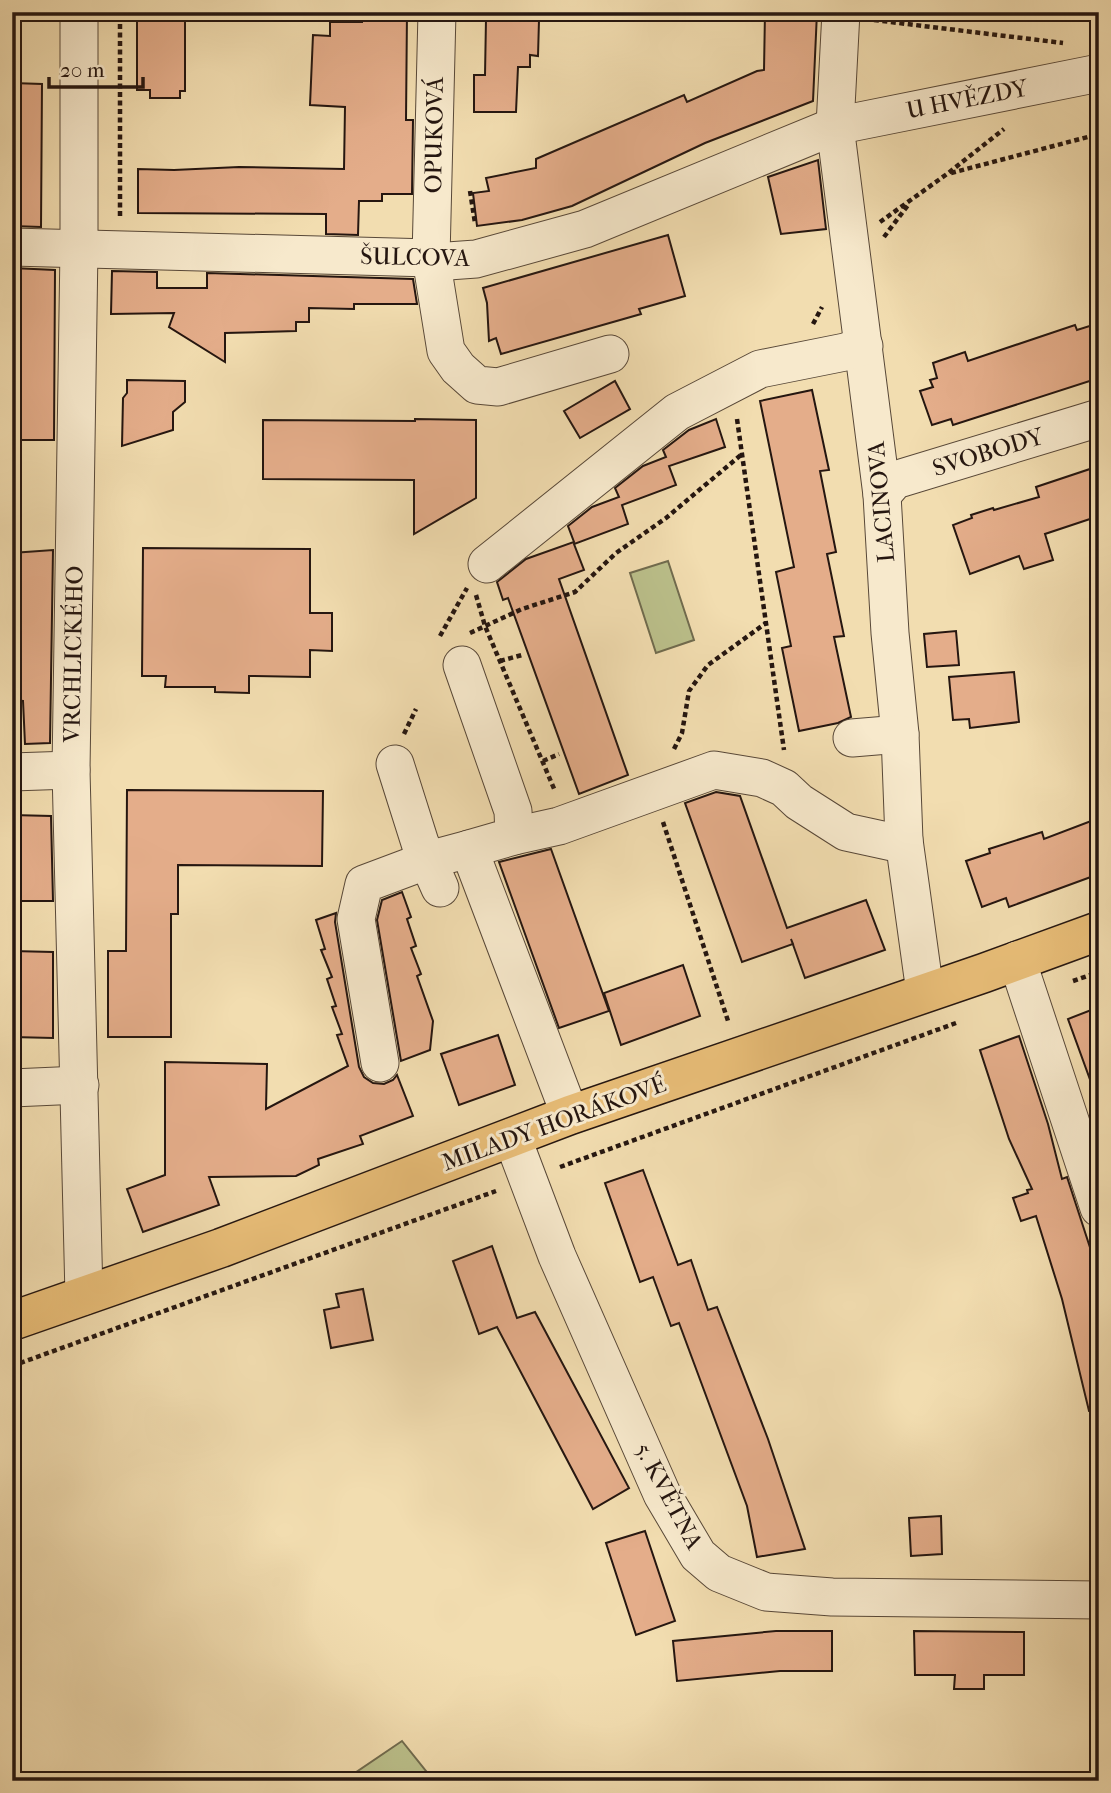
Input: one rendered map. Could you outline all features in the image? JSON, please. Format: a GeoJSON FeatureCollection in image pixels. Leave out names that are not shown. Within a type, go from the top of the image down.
{"type":"FeatureCollection","features":[{"type":"Feature","properties":{"kind":"main road","name":"MILADY HORÁKOVÉ"},"geometry":{"type":"LineString","coordinates":[[12,1321],[221,1248],[570,1115],[1099,930]]}},
{"type":"Feature","properties":{"kind":"street","name":"VRCHLICKÉHO"},"geometry":{"type":"LineString","coordinates":[[79,12],[79,248],[71,770],[84,1296]]}},
{"type":"Feature","properties":{"kind":"street","name":"OPUKOVÁ"},"geometry":{"type":"LineString","coordinates":[[437,12],[431,258],[446,351],[443,393]]}},
{"type":"Feature","properties":{"kind":"street","name":"LACINOVA"},"geometry":{"type":"LineString","coordinates":[[853,16],[835,126],[883,495],[890,633],[900,734],[904,840],[925,992]]}},
{"type":"Feature","properties":{"kind":"street","name":"U HVĚZDY"},"geometry":{"type":"LineString","coordinates":[[835,126],[1099,73]]}},
{"type":"Feature","properties":{"kind":"street","name":"ŠULCOVA"},"geometry":{"type":"LineString","coordinates":[[12,247],[431,258],[448,261],[476,259],[584,229],[835,126]]}},
{"type":"Feature","properties":{"kind":"street"},"geometry":{"type":"LineString","coordinates":[[487,564],[677,412],[760,369],[864,346]]}},
{"type":"Feature","properties":{"kind":"street"},"geometry":{"type":"LineString","coordinates":[[446,351],[458,368],[478,385],[498,387],[610,354]]}},
{"type":"Feature","properties":{"kind":"street","name":"SVOBODY"},"geometry":{"type":"LineString","coordinates":[[883,495],[895,480],[1099,418]]}},
{"type":"Feature","properties":{"kind":"street"},"geometry":{"type":"LineString","coordinates":[[462,665],[513,811],[514,836]]}},
{"type":"Feature","properties":{"kind":"street"},"geometry":{"type":"LineString","coordinates":[[852,738],[900,734]]}},
{"type":"Feature","properties":{"kind":"street"},"geometry":{"type":"LineString","coordinates":[[398,751],[434,874]]}},
{"type":"Feature","properties":{"kind":"street"},"geometry":{"type":"LineString","coordinates":[[12,772],[71,770]]}},
{"type":"Feature","properties":{"kind":"street"},"geometry":{"type":"LineString","coordinates":[[380,1063],[356,919],[364,884],[434,874],[470,849],[568,822],[714,770],[762,778],[784,788],[846,832],[891,842],[904,840]]}},
{"type":"Feature","properties":{"kind":"street"},"geometry":{"type":"LineString","coordinates":[[470,849],[570,1115]]}},
{"type":"Feature","properties":{"kind":"street"},"geometry":{"type":"LineString","coordinates":[[1017,960],[1099,1208]]}},
{"type":"Feature","properties":{"kind":"street"},"geometry":{"type":"LineString","coordinates":[[12,1088],[80,1085]]}},
{"type":"Feature","properties":{"kind":"street","name":"5. KVĚTNA"},"geometry":{"type":"LineString","coordinates":[[512,1137],[557,1256],[662,1494],[698,1555],[719,1573],[765,1592],[832,1597],[1099,1600]]}},
{"type":"Feature","properties":{"kind":"path"},"geometry":{"type":"LineString","coordinates":[[120,12],[120,228]]}},
{"type":"Feature","properties":{"kind":"path"},"geometry":{"type":"LineString","coordinates":[[853,16],[1071,44]]}},
{"type":"Feature","properties":{"kind":"path"},"geometry":{"type":"LineString","coordinates":[[870,229],[1012,123]]}},
{"type":"Feature","properties":{"kind":"path"},"geometry":{"type":"LineString","coordinates":[[947,174],[1099,134]]}},
{"type":"Feature","properties":{"kind":"path"},"geometry":{"type":"LineString","coordinates":[[470,181],[477,230]]}},
{"type":"Feature","properties":{"kind":"path"},"geometry":{"type":"LineString","coordinates":[[880,241],[912,199]]}},
{"type":"Feature","properties":{"kind":"path"},"geometry":{"type":"LineString","coordinates":[[732,384],[790,794]]}},
{"type":"Feature","properties":{"kind":"path"},"geometry":{"type":"LineString","coordinates":[[485,626],[522,609],[575,592],[616,553],[666,518],[742,454]]}},
{"type":"Feature","properties":{"kind":"path"},"geometry":{"type":"LineString","coordinates":[[440,636],[471,581],[485,626],[568,822]]}},
{"type":"Feature","properties":{"kind":"path"},"geometry":{"type":"LineString","coordinates":[[732,1032],[656,790],[682,733],[689,691],[708,665],[766,624]]}},
{"type":"Feature","properties":{"kind":"path"},"geometry":{"type":"LineString","coordinates":[[500,661],[522,654]]}},
{"type":"Feature","properties":{"kind":"path"},"geometry":{"type":"LineString","coordinates":[[398,751],[415,709]]}},
{"type":"Feature","properties":{"kind":"path"},"geometry":{"type":"LineString","coordinates":[[543,761],[559,754]]}},
{"type":"Feature","properties":{"kind":"path"},"geometry":{"type":"LineString","coordinates":[[1065,984],[1099,972]]}},
{"type":"Feature","properties":{"kind":"path"},"geometry":{"type":"LineString","coordinates":[[556,1168],[958,1022]]}},
{"type":"Feature","properties":{"kind":"path"},"geometry":{"type":"LineString","coordinates":[[12,1366],[499,1190]]}},
{"type":"Feature","properties":{"kind":"green space"},"geometry":{"type":"Polygon","coordinates":[[[668,561],[694,640],[656,653],[630,573],[668,561]]]}},
{"type":"Feature","properties":{"kind":"green space"},"geometry":{"type":"Polygon","coordinates":[[[402,1741],[434,1781],[343,1781],[402,1741]]]}},
{"type":"Feature","properties":{"kind":"building"},"geometry":{"type":"Polygon","coordinates":[[[185,12],[185,91],[180,91],[180,98],[150,98],[150,90],[137,90],[137,13],[185,12]]]}},
{"type":"Feature","properties":{"kind":"building"},"geometry":{"type":"Polygon","coordinates":[[[362,12],[407,12],[406,120],[413,120],[412,194],[382,194],[382,201],[359,201],[358,235],[326,234],[326,214],[138,213],[138,169],[344,169],[345,107],[310,105],[313,35],[330,36],[330,22],[362,22],[362,12]]]}},
{"type":"Feature","properties":{"kind":"building"},"geometry":{"type":"Polygon","coordinates":[[[765,12],[817,12],[813,101],[705,143],[572,206],[522,220],[477,226],[473,193],[489,191],[486,178],[536,168],[536,159],[684,95],[687,102],[764,70],[765,12]]]}},
{"type":"Feature","properties":{"kind":"building"},"geometry":{"type":"Polygon","coordinates":[[[486,19],[539,20],[538,56],[530,55],[530,67],[518,67],[516,112],[474,112],[474,75],[485,75],[486,19]]]}},
{"type":"Feature","properties":{"kind":"building"},"geometry":{"type":"Polygon","coordinates":[[[12,83],[42,84],[41,227],[12,226],[12,83]]]}},
{"type":"Feature","properties":{"kind":"building"},"geometry":{"type":"Polygon","coordinates":[[[818,160],[826,229],[781,234],[768,177],[818,160]]]}},
{"type":"Feature","properties":{"kind":"building"},"geometry":{"type":"Polygon","coordinates":[[[668,235],[685,296],[639,309],[641,314],[501,354],[496,338],[489,341],[487,303],[483,288],[668,235]]]}},
{"type":"Feature","properties":{"kind":"building"},"geometry":{"type":"Polygon","coordinates":[[[12,268],[55,270],[54,440],[12,440],[12,268]]]}},
{"type":"Feature","properties":{"kind":"building"},"geometry":{"type":"Polygon","coordinates":[[[112,271],[157,272],[157,288],[207,288],[207,273],[413,279],[417,304],[354,304],[354,309],[309,308],[309,322],[296,322],[296,331],[225,333],[225,362],[169,327],[174,313],[111,314],[112,271]]]}},
{"type":"Feature","properties":{"kind":"building"},"geometry":{"type":"Polygon","coordinates":[[[1099,323],[1099,378],[953,425],[951,419],[932,425],[920,391],[933,387],[930,380],[937,378],[933,363],[965,352],[968,361],[1075,325],[1077,330],[1099,323]]]}},
{"type":"Feature","properties":{"kind":"building"},"geometry":{"type":"Polygon","coordinates":[[[127,380],[185,381],[185,402],[173,412],[173,430],[122,446],[123,398],[127,393],[127,380]]]}},
{"type":"Feature","properties":{"kind":"building"},"geometry":{"type":"Polygon","coordinates":[[[615,381],[630,409],[580,438],[564,411],[615,381]]]}},
{"type":"Feature","properties":{"kind":"building"},"geometry":{"type":"Polygon","coordinates":[[[812,390],[829,470],[820,471],[836,552],[827,554],[844,636],[834,637],[851,717],[838,723],[799,731],[782,648],[791,646],[776,572],[794,567],[760,401],[812,390]]]}},
{"type":"Feature","properties":{"kind":"building"},"geometry":{"type":"Polygon","coordinates":[[[716,419],[725,447],[669,466],[676,485],[622,505],[628,524],[574,544],[584,570],[559,579],[628,775],[579,794],[508,598],[503,600],[497,582],[526,559],[574,542],[568,526],[592,507],[619,497],[615,488],[643,466],[666,457],[663,450],[689,430],[716,419]]]}},
{"type":"Feature","properties":{"kind":"building"},"geometry":{"type":"Polygon","coordinates":[[[263,420],[476,420],[476,498],[414,534],[414,480],[263,479],[263,420]]]}},
{"type":"Feature","properties":{"kind":"building"},"geometry":{"type":"Polygon","coordinates":[[[1099,466],[1099,516],[1045,534],[1053,560],[1024,569],[1019,556],[970,574],[953,525],[972,518],[971,515],[1039,497],[1036,487],[1099,466]]]}},
{"type":"Feature","properties":{"kind":"building"},"geometry":{"type":"Polygon","coordinates":[[[143,548],[310,549],[310,613],[332,613],[332,651],[310,650],[310,677],[249,676],[249,693],[215,692],[215,687],[165,687],[166,676],[142,676],[143,548]]]}},
{"type":"Feature","properties":{"kind":"building"},"geometry":{"type":"Polygon","coordinates":[[[53,550],[50,743],[25,744],[23,701],[12,700],[12,553],[53,550]]]}},
{"type":"Feature","properties":{"kind":"building"},"geometry":{"type":"Polygon","coordinates":[[[956,631],[959,665],[927,667],[924,634],[956,631]]]}},
{"type":"Feature","properties":{"kind":"building"},"geometry":{"type":"Polygon","coordinates":[[[1014,672],[1019,722],[970,728],[969,719],[953,720],[949,677],[1014,672]]]}},
{"type":"Feature","properties":{"kind":"building"},"geometry":{"type":"Polygon","coordinates":[[[127,790],[323,791],[322,866],[178,865],[178,914],[171,914],[171,1037],[108,1037],[108,951],[126,951],[127,790]]]}},
{"type":"Feature","properties":{"kind":"building"},"geometry":{"type":"Polygon","coordinates":[[[716,792],[740,796],[787,928],[866,900],[885,950],[805,978],[793,944],[742,962],[685,803],[716,792]]]}},
{"type":"Feature","properties":{"kind":"building"},"geometry":{"type":"Polygon","coordinates":[[[12,815],[51,816],[53,901],[12,901],[12,815]]]}},
{"type":"Feature","properties":{"kind":"building"},"geometry":{"type":"Polygon","coordinates":[[[1099,818],[1099,874],[1009,907],[1006,898],[982,907],[966,861],[990,853],[989,849],[1042,832],[1044,839],[1099,818]]]}},
{"type":"Feature","properties":{"kind":"building"},"geometry":{"type":"Polygon","coordinates":[[[551,849],[609,1011],[559,1028],[499,862],[551,849]]]}},
{"type":"Feature","properties":{"kind":"building"},"geometry":{"type":"Polygon","coordinates":[[[402,892],[411,917],[407,919],[416,946],[411,948],[421,974],[417,976],[433,1021],[430,1050],[401,1061],[377,920],[382,900],[402,892]]]}},
{"type":"Feature","properties":{"kind":"building"},"geometry":{"type":"Polygon","coordinates":[[[336,913],[335,922],[359,1067],[364,1077],[373,1083],[384,1084],[397,1075],[413,1116],[360,1136],[363,1144],[318,1159],[319,1165],[296,1176],[209,1177],[219,1205],[143,1232],[127,1189],[165,1175],[165,1062],[267,1064],[266,1109],[348,1066],[337,1035],[342,1034],[332,1007],[336,1006],[327,979],[332,977],[321,950],[325,949],[316,920],[336,913]]]}},
{"type":"Feature","properties":{"kind":"building"},"geometry":{"type":"Polygon","coordinates":[[[12,951],[53,952],[53,1038],[12,1037],[12,951]]]}},
{"type":"Feature","properties":{"kind":"building"},"geometry":{"type":"Polygon","coordinates":[[[683,965],[700,1016],[621,1045],[604,993],[683,965]]]}},
{"type":"Feature","properties":{"kind":"building"},"geometry":{"type":"Polygon","coordinates":[[[1099,1007],[1099,1096],[1096,1096],[1068,1019],[1099,1007]]]}},
{"type":"Feature","properties":{"kind":"building"},"geometry":{"type":"Polygon","coordinates":[[[498,1035],[515,1085],[459,1105],[441,1054],[498,1035]]]}},
{"type":"Feature","properties":{"kind":"building"},"geometry":{"type":"Polygon","coordinates":[[[1019,1036],[1048,1124],[1062,1179],[1067,1177],[1099,1275],[1099,1410],[1089,1411],[1062,1299],[1036,1216],[1021,1221],[1013,1198],[1032,1189],[1009,1139],[980,1050],[1019,1036]]]}},
{"type":"Feature","properties":{"kind":"building"},"geometry":{"type":"Polygon","coordinates":[[[643,1170],[678,1265],[691,1260],[708,1310],[717,1307],[768,1439],[805,1549],[757,1557],[747,1506],[679,1323],[671,1326],[653,1277],[640,1282],[605,1183],[643,1170]]]}},
{"type":"Feature","properties":{"kind":"building"},"geometry":{"type":"Polygon","coordinates":[[[492,1246],[517,1318],[535,1312],[629,1488],[593,1509],[497,1327],[479,1334],[453,1261],[492,1246]]]}},
{"type":"Feature","properties":{"kind":"building"},"geometry":{"type":"Polygon","coordinates":[[[363,1289],[373,1340],[331,1348],[324,1310],[339,1307],[336,1294],[363,1289]]]}},
{"type":"Feature","properties":{"kind":"building"},"geometry":{"type":"Polygon","coordinates":[[[941,1516],[942,1554],[911,1556],[909,1518],[941,1516]]]}},
{"type":"Feature","properties":{"kind":"building"},"geometry":{"type":"Polygon","coordinates":[[[645,1531],[675,1621],[636,1635],[606,1543],[645,1531]]]}},
{"type":"Feature","properties":{"kind":"building"},"geometry":{"type":"Polygon","coordinates":[[[776,1631],[832,1631],[832,1671],[780,1671],[677,1681],[673,1641],[776,1631]]]}},
{"type":"Feature","properties":{"kind":"building"},"geometry":{"type":"Polygon","coordinates":[[[914,1631],[1024,1632],[1024,1675],[984,1675],[984,1689],[954,1689],[955,1675],[915,1675],[914,1631]]]}}]}
